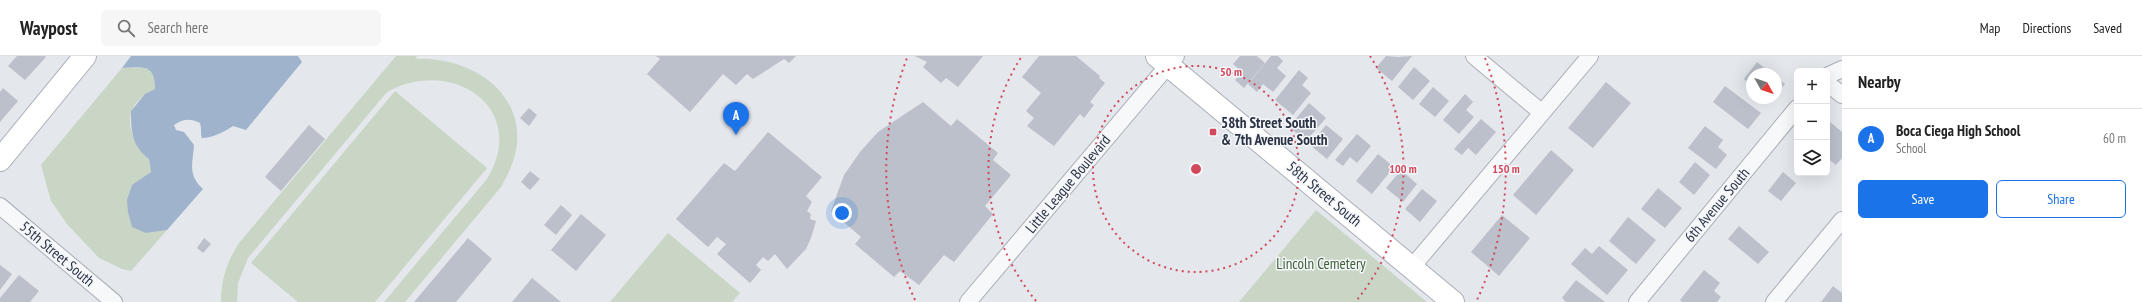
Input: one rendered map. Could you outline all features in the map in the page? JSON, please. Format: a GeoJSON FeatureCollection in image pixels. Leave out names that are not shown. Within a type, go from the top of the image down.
{"type":"FeatureCollection","features":[{"type":"Feature","properties":{"kind":"street"},"geometry":{"type":"LineString","coordinates":[[0,160],[85,56]]}},
{"type":"Feature","properties":{"kind":"street"},"geometry":{"type":"LineString","coordinates":[[1474,56],[1541,112]]}},
{"type":"Feature","properties":{"kind":"street"},"geometry":{"type":"LineString","coordinates":[[1412,268],[1541,112],[1590,56]]}},
{"type":"Feature","properties":{"kind":"street","name":"58th Street South"},"geometry":{"type":"LineString","coordinates":[[1167,59],[1453,302]]}},
{"type":"Feature","properties":{"kind":"street","name":"Little League Boulevard"},"geometry":{"type":"LineString","coordinates":[[968,302],[1167,59]]}},
{"type":"Feature","properties":{"kind":"street"},"geometry":{"type":"LineString","coordinates":[[1830,75],[1842,69]]}},
{"type":"Feature","properties":{"kind":"street"},"geometry":{"type":"LineString","coordinates":[[1830,85],[1842,95]]}},
{"type":"Feature","properties":{"kind":"street","name":"6th Avenue South"},"geometry":{"type":"LineString","coordinates":[[1637,302],[1794,112]]}},
{"type":"Feature","properties":{"kind":"street","name":"55th Street South"},"geometry":{"type":"LineString","coordinates":[[0,206],[107,300]]}},
{"type":"Feature","properties":{"kind":"street"},"geometry":{"type":"LineString","coordinates":[[1774,302],[1842,220]]}},
{"type":"Feature","properties":{"kind":"green space"},"geometry":{"type":"Polygon","coordinates":[[[396,56],[417,56],[415,59],[434,59],[453,63],[471,70],[487,79],[500,92],[510,107],[516,124],[517,144],[515,156],[507,177],[501,187],[405,302],[384,302],[487,179],[498,153],[499,130],[491,111],[478,95],[459,85],[436,80],[412,82],[387,92],[248,258],[238,283],[237,302],[221,302],[222,286],[226,271],[231,257],[239,243],[396,56]]]}},
{"type":"Feature","properties":{"kind":"green space"},"geometry":{"type":"Polygon","coordinates":[[[145,67],[153,73],[155,89],[145,95],[135,105],[131,112],[130,125],[140,150],[149,159],[151,172],[141,180],[146,233],[167,230],[131,271],[122,269],[99,258],[67,224],[51,201],[41,165],[122,68],[145,67]]]}},
{"type":"Feature","properties":{"kind":"green space"},"geometry":{"type":"Polygon","coordinates":[[[395,91],[487,168],[375,302],[298,302],[251,263],[395,91]]]}},
{"type":"Feature","properties":{"kind":"green space","name":"Lincoln Cemetery"},"geometry":{"type":"Polygon","coordinates":[[[1316,210],[1427,302],[1239,302],[1316,210]]]}},
{"type":"Feature","properties":{"kind":"green space"},"geometry":{"type":"Polygon","coordinates":[[[668,233],[740,293],[732,302],[610,302],[668,233]]]}},
{"type":"Feature","properties":{"kind":"water"},"geometry":{"type":"Polygon","coordinates":[[[131,56],[298,56],[302,62],[246,130],[233,126],[218,134],[202,138],[200,123],[193,120],[187,120],[180,121],[174,125],[176,130],[184,132],[194,145],[192,163],[193,173],[198,184],[203,189],[167,230],[146,233],[132,227],[128,212],[127,200],[132,185],[151,172],[149,159],[139,149],[132,132],[131,111],[145,94],[155,89],[153,75],[146,68],[122,68],[131,56]]]}},
{"type":"Feature","properties":{"kind":"building"},"geometry":{"type":"Polygon","coordinates":[[[17,56],[46,57],[25,80],[8,66],[17,56]]]}},
{"type":"Feature","properties":{"kind":"building"},"geometry":{"type":"Polygon","coordinates":[[[656,56],[796,56],[789,63],[784,59],[753,79],[747,74],[736,85],[723,74],[690,112],[647,74],[660,59],[656,56]]]}},
{"type":"Feature","properties":{"kind":"building"},"geometry":{"type":"Polygon","coordinates":[[[915,56],[983,56],[958,87],[946,78],[941,83],[923,67],[927,62],[915,56]]]}},
{"type":"Feature","properties":{"kind":"building"},"geometry":{"type":"Polygon","coordinates":[[[1039,56],[1076,56],[1100,76],[1099,78],[1105,83],[1090,102],[1094,105],[1084,118],[1080,114],[1054,146],[1027,126],[1034,118],[1026,111],[1041,93],[1022,77],[1039,56]]]}},
{"type":"Feature","properties":{"kind":"building"},"geometry":{"type":"Polygon","coordinates":[[[1240,56],[1257,56],[1265,63],[1244,88],[1235,80],[1242,72],[1233,64],[1240,56]]]}},
{"type":"Feature","properties":{"kind":"building"},"geometry":{"type":"Polygon","coordinates":[[[1271,56],[1278,56],[1283,61],[1277,68],[1286,76],[1273,92],[1263,84],[1257,92],[1248,84],[1271,56]]]}},
{"type":"Feature","properties":{"kind":"building"},"geometry":{"type":"Polygon","coordinates":[[[1386,56],[1412,56],[1392,81],[1376,68],[1386,56]]]}},
{"type":"Feature","properties":{"kind":"building"},"geometry":{"type":"Polygon","coordinates":[[[1757,62],[1764,68],[1752,68],[1757,62]]]}},
{"type":"Feature","properties":{"kind":"building"},"geometry":{"type":"Polygon","coordinates":[[[1414,67],[1430,81],[1413,100],[1398,87],[1414,67]]]}},
{"type":"Feature","properties":{"kind":"building"},"geometry":{"type":"Polygon","coordinates":[[[1299,70],[1308,78],[1302,85],[1311,93],[1293,115],[1275,100],[1299,70]]]}},
{"type":"Feature","properties":{"kind":"building"},"geometry":{"type":"Polygon","coordinates":[[[1606,82],[1631,103],[1593,148],[1568,128],[1606,82]]]}},
{"type":"Feature","properties":{"kind":"building"},"geometry":{"type":"Polygon","coordinates":[[[1725,86],[1746,102],[1746,104],[1749,104],[1761,113],[1748,129],[1713,102],[1725,86]]]}},
{"type":"Feature","properties":{"kind":"building"},"geometry":{"type":"Polygon","coordinates":[[[1433,87],[1449,101],[1435,117],[1419,104],[1433,87]]]}},
{"type":"Feature","properties":{"kind":"building"},"geometry":{"type":"Polygon","coordinates":[[[3,88],[18,101],[0,122],[0,92],[3,88]]]}},
{"type":"Feature","properties":{"kind":"building"},"geometry":{"type":"Polygon","coordinates":[[[1465,94],[1473,102],[1466,110],[1474,117],[1459,134],[1443,120],[1465,94]]]}},
{"type":"Feature","properties":{"kind":"building"},"geometry":{"type":"Polygon","coordinates":[[[923,102],[951,126],[957,119],[998,153],[993,160],[1011,175],[985,206],[993,214],[954,262],[944,255],[919,285],[900,271],[894,277],[855,244],[861,237],[831,211],[844,175],[860,152],[878,132],[923,102]]]}},
{"type":"Feature","properties":{"kind":"building"},"geometry":{"type":"Polygon","coordinates":[[[1309,103],[1326,118],[1306,141],[1289,127],[1309,103]]]}},
{"type":"Feature","properties":{"kind":"building"},"geometry":{"type":"Polygon","coordinates":[[[529,108],[537,115],[529,126],[520,118],[529,108]]]}},
{"type":"Feature","properties":{"kind":"building"},"geometry":{"type":"Polygon","coordinates":[[[1481,119],[1496,132],[1476,155],[1468,148],[1462,155],[1454,149],[1481,119]]]}},
{"type":"Feature","properties":{"kind":"building"},"geometry":{"type":"Polygon","coordinates":[[[1830,122],[1842,132],[1842,158],[1836,165],[1830,160],[1830,122]]]}},
{"type":"Feature","properties":{"kind":"building"},"geometry":{"type":"Polygon","coordinates":[[[309,125],[325,139],[281,191],[265,177],[309,125]]]}},
{"type":"Feature","properties":{"kind":"building"},"geometry":{"type":"Polygon","coordinates":[[[1326,125],[1343,139],[1327,159],[1310,145],[1326,125]]]}},
{"type":"Feature","properties":{"kind":"building"},"geometry":{"type":"Polygon","coordinates":[[[1705,126],[1723,140],[1718,147],[1727,155],[1716,169],[1688,148],[1705,126]]]}},
{"type":"Feature","properties":{"kind":"building"},"geometry":{"type":"Polygon","coordinates":[[[768,132],[822,177],[806,196],[812,202],[807,211],[811,214],[810,219],[816,221],[806,249],[787,269],[775,254],[768,261],[763,257],[756,265],[761,270],[750,283],[717,254],[726,244],[717,237],[708,247],[676,219],[724,163],[735,171],[768,132]]]}},
{"type":"Feature","properties":{"kind":"building"},"geometry":{"type":"Polygon","coordinates":[[[1357,134],[1371,146],[1357,163],[1350,157],[1343,166],[1335,160],[1357,134]]]}},
{"type":"Feature","properties":{"kind":"building"},"geometry":{"type":"Polygon","coordinates":[[[1551,150],[1574,170],[1536,215],[1513,195],[1551,150]]]}},
{"type":"Feature","properties":{"kind":"building"},"geometry":{"type":"Polygon","coordinates":[[[1378,154],[1394,167],[1372,194],[1356,181],[1378,154]]]}},
{"type":"Feature","properties":{"kind":"building"},"geometry":{"type":"Polygon","coordinates":[[[1695,162],[1710,175],[1694,195],[1679,182],[1695,162]]]}},
{"type":"Feature","properties":{"kind":"building"},"geometry":{"type":"Polygon","coordinates":[[[1401,170],[1417,184],[1403,202],[1386,188],[1401,170]]]}},
{"type":"Feature","properties":{"kind":"building"},"geometry":{"type":"Polygon","coordinates":[[[530,171],[540,179],[530,190],[521,182],[530,171]]]}},
{"type":"Feature","properties":{"kind":"building"},"geometry":{"type":"Polygon","coordinates":[[[1783,172],[1796,183],[1781,201],[1768,191],[1783,172]]]}},
{"type":"Feature","properties":{"kind":"building"},"geometry":{"type":"Polygon","coordinates":[[[1658,188],[1682,208],[1665,228],[1641,209],[1658,188]]]}},
{"type":"Feature","properties":{"kind":"building"},"geometry":{"type":"Polygon","coordinates":[[[1422,189],[1437,201],[1420,222],[1405,209],[1422,189]]]}},
{"type":"Feature","properties":{"kind":"building"},"geometry":{"type":"Polygon","coordinates":[[[561,205],[572,215],[556,235],[544,225],[561,205]]]}},
{"type":"Feature","properties":{"kind":"building"},"geometry":{"type":"Polygon","coordinates":[[[581,214],[606,235],[576,271],[551,250],[581,214]]]}},
{"type":"Feature","properties":{"kind":"building"},"geometry":{"type":"Polygon","coordinates":[[[1502,215],[1530,238],[1499,276],[1471,252],[1502,215]]]}},
{"type":"Feature","properties":{"kind":"building"},"geometry":{"type":"Polygon","coordinates":[[[1628,217],[1656,240],[1636,264],[1609,241],[1628,217]]]}},
{"type":"Feature","properties":{"kind":"building"},"geometry":{"type":"Polygon","coordinates":[[[1739,226],[1769,252],[1758,264],[1728,239],[1739,226]]]}},
{"type":"Feature","properties":{"kind":"building"},"geometry":{"type":"Polygon","coordinates":[[[204,238],[211,244],[203,253],[197,248],[204,238]]]}},
{"type":"Feature","properties":{"kind":"building"},"geometry":{"type":"Polygon","coordinates":[[[468,238],[492,259],[456,302],[414,302],[468,238]]]}},
{"type":"Feature","properties":{"kind":"building"},"geometry":{"type":"Polygon","coordinates":[[[1599,246],[1628,270],[1607,295],[1571,264],[1585,248],[1592,254],[1599,246]]]}},
{"type":"Feature","properties":{"kind":"building"},"geometry":{"type":"Polygon","coordinates":[[[0,265],[12,274],[0,290],[0,265]]]}},
{"type":"Feature","properties":{"kind":"building"},"geometry":{"type":"Polygon","coordinates":[[[1704,270],[1720,283],[1714,291],[1721,297],[1717,302],[1682,302],[1680,300],[1704,270]]]}},
{"type":"Feature","properties":{"kind":"building"},"geometry":{"type":"Polygon","coordinates":[[[19,275],[39,291],[30,302],[0,302],[0,298],[19,275]]]}},
{"type":"Feature","properties":{"kind":"building"},"geometry":{"type":"Polygon","coordinates":[[[532,278],[561,302],[512,302],[532,278]]]}},
{"type":"Feature","properties":{"kind":"building"},"geometry":{"type":"Polygon","coordinates":[[[1576,280],[1605,302],[1566,302],[1562,298],[1576,280]]]}},
{"type":"Feature","properties":{"kind":"building"},"geometry":{"type":"Polygon","coordinates":[[[1833,286],[1842,293],[1842,302],[1821,302],[1833,286]]]}},
{"type":"Feature","properties":{"kind":"place","name":"58th Street South & 7th Avenue South"},"geometry":{"type":"Point","coordinates":[1213,132]}},
{"type":"Feature","properties":{"kind":"place","name":"Boca Ciega High School"},"geometry":{"type":"Point","coordinates":[736,135]}}]}
